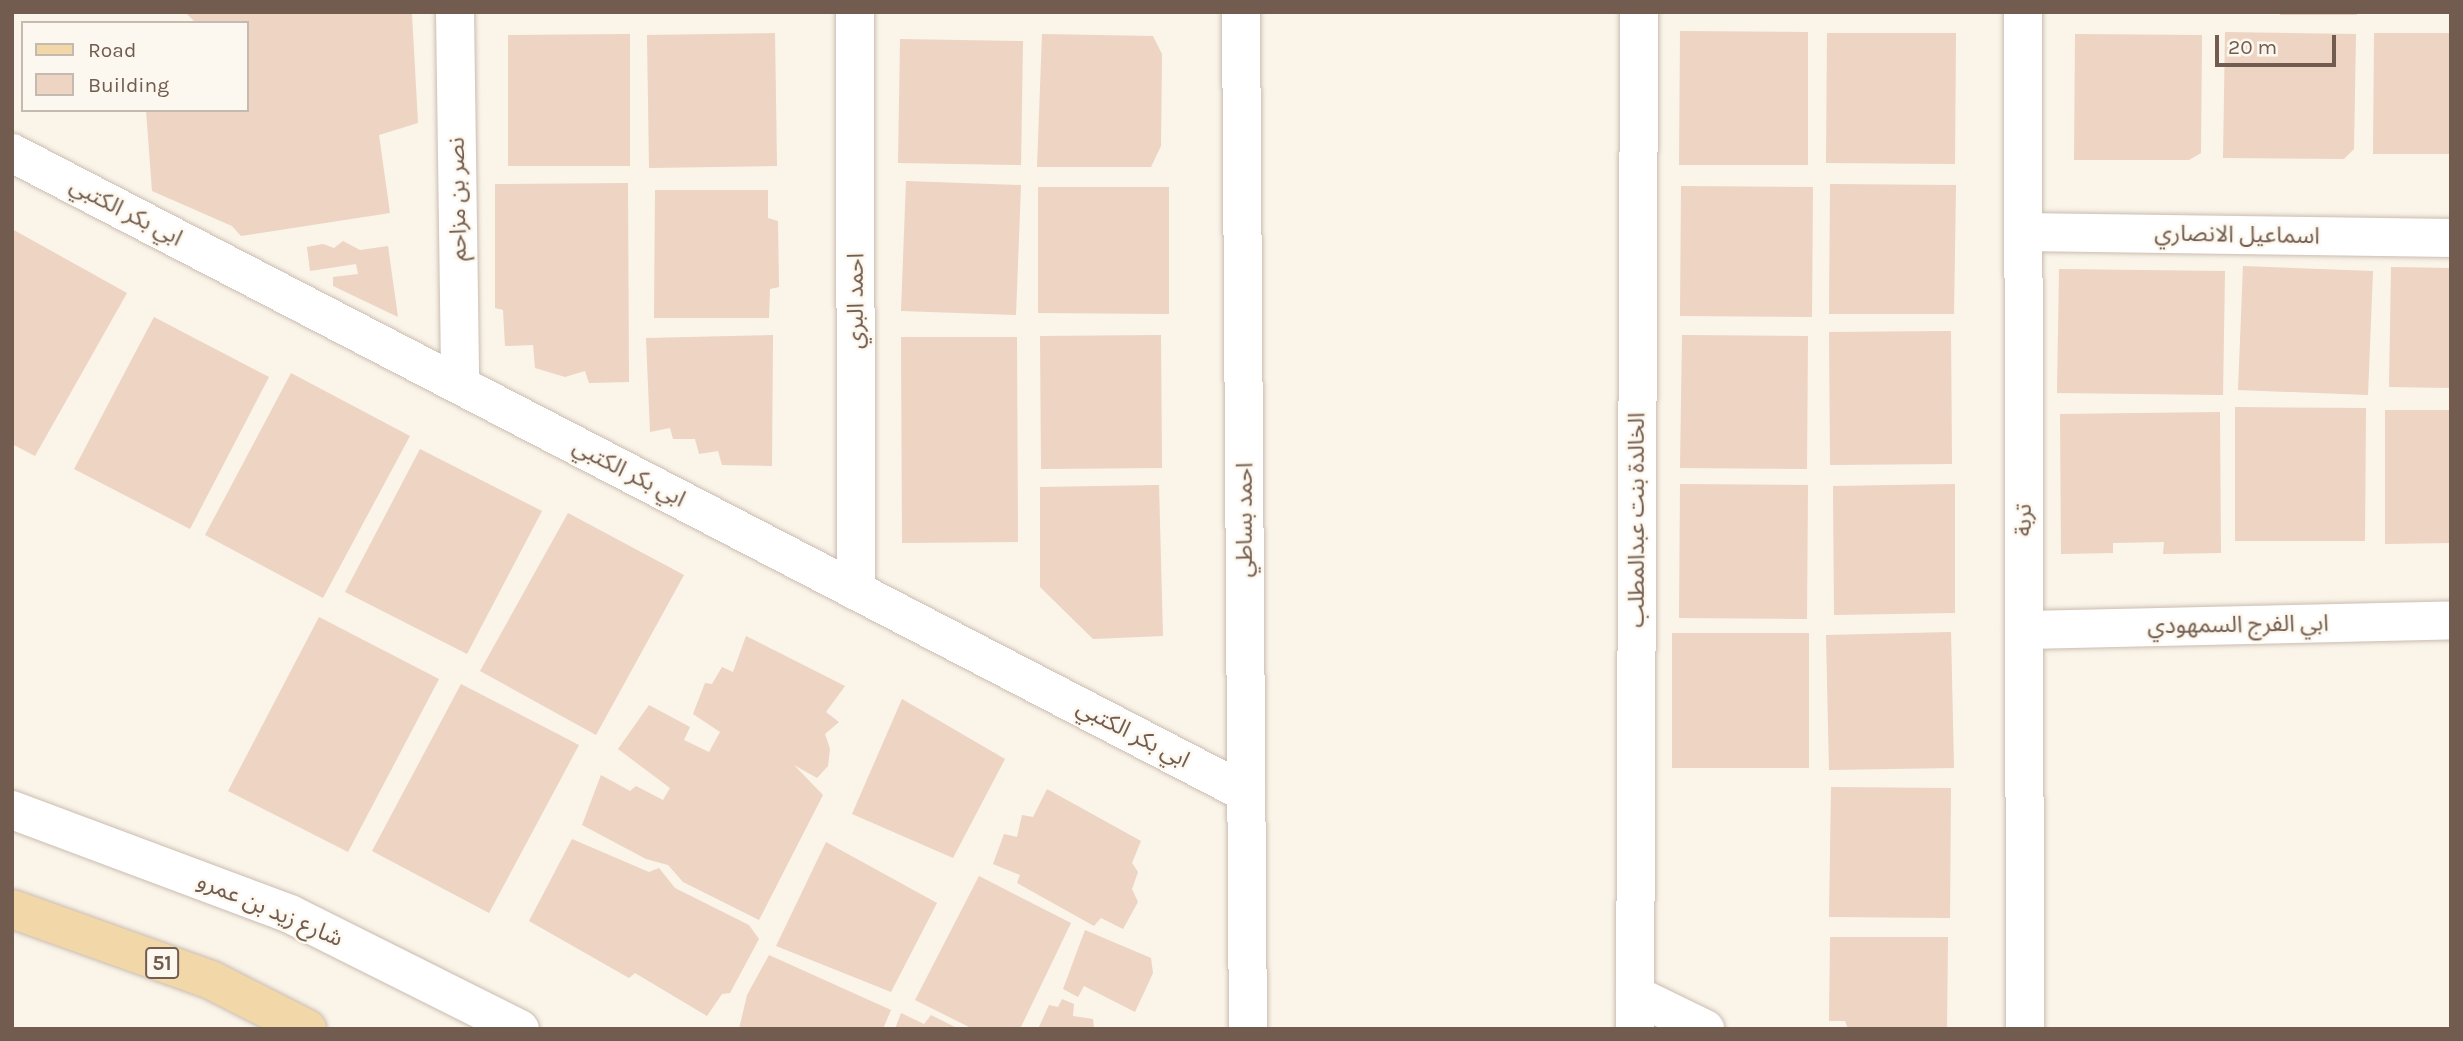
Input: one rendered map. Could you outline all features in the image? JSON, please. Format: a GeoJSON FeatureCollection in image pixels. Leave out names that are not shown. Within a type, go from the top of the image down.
{"type":"FeatureCollection","features":[{"type":"Feature","properties":{"kind":"main road","name":"51"},"geometry":{"type":"LineString","coordinates":[[12,909],[211,980],[307,1029]]}},
{"type":"Feature","properties":{"kind":"street","name":"نصر بن مزاحم"},"geometry":{"type":"LineString","coordinates":[[455,12],[460,385]]}},
{"type":"Feature","properties":{"kind":"street","name":"احمد البري"},"geometry":{"type":"LineString","coordinates":[[855,12],[856,591]]}},
{"type":"Feature","properties":{"kind":"street","name":"احمد بساطي"},"geometry":{"type":"LineString","coordinates":[[1241,12],[1248,1029]]}},
{"type":"Feature","properties":{"kind":"street","name":"الخالدة بنت عبدالمطلب"},"geometry":{"type":"LineString","coordinates":[[1635,1012],[1639,12]]}},
{"type":"Feature","properties":{"kind":"street","name":"تربة"},"geometry":{"type":"LineString","coordinates":[[2023,12],[2025,1029]]}},
{"type":"Feature","properties":{"kind":"street","name":"ابي بكر الكتبي"},"geometry":{"type":"LineString","coordinates":[[12,153],[1247,793]]}},
{"type":"Feature","properties":{"kind":"street","name":"اسماعيل الانصاري"},"geometry":{"type":"LineString","coordinates":[[2024,232],[2451,238]]}},
{"type":"Feature","properties":{"kind":"street","name":"ابي الفرج السمهودي"},"geometry":{"type":"LineString","coordinates":[[2024,630],[2451,620]]}},
{"type":"Feature","properties":{"kind":"street","name":"شارع زيد بن عمرو"},"geometry":{"type":"LineString","coordinates":[[12,810],[289,914],[520,1029]]}},
{"type":"Feature","properties":{"kind":"street"},"geometry":{"type":"LineString","coordinates":[[1635,1012],[1705,1029]]}},
{"type":"Feature","properties":{"kind":"building"},"geometry":{"type":"Polygon","coordinates":[[[185,12],[412,14],[418,123],[379,135],[390,213],[241,236],[232,226],[152,191],[146,112],[248,112],[248,21],[194,21],[185,12]]]}},
{"type":"Feature","properties":{"kind":"building"},"geometry":{"type":"Polygon","coordinates":[[[2280,12],[2357,12],[2357,15],[2280,15],[2280,12]]]}},
{"type":"Feature","properties":{"kind":"building"},"geometry":{"type":"Polygon","coordinates":[[[1680,31],[1808,32],[1808,165],[1679,165],[1680,31]]]}},
{"type":"Feature","properties":{"kind":"building"},"geometry":{"type":"Polygon","coordinates":[[[2225,32],[2356,34],[2354,149],[2344,159],[2223,158],[2225,32]]]}},
{"type":"Feature","properties":{"kind":"building"},"geometry":{"type":"Polygon","coordinates":[[[775,33],[777,166],[649,168],[647,35],[775,33]]]}},
{"type":"Feature","properties":{"kind":"building"},"geometry":{"type":"Polygon","coordinates":[[[1827,33],[1956,33],[1955,164],[1826,163],[1827,33]]]}},
{"type":"Feature","properties":{"kind":"building"},"geometry":{"type":"Polygon","coordinates":[[[2374,33],[2451,33],[2451,154],[2373,154],[2374,33]]]}},
{"type":"Feature","properties":{"kind":"building"},"geometry":{"type":"Polygon","coordinates":[[[630,34],[630,166],[508,166],[508,35],[630,34]]]}},
{"type":"Feature","properties":{"kind":"building"},"geometry":{"type":"Polygon","coordinates":[[[1042,34],[1153,36],[1162,54],[1161,146],[1151,167],[1037,167],[1042,34]]]}},
{"type":"Feature","properties":{"kind":"building"},"geometry":{"type":"Polygon","coordinates":[[[2075,34],[2202,35],[2201,153],[2189,160],[2074,160],[2075,34]]]}},
{"type":"Feature","properties":{"kind":"building"},"geometry":{"type":"Polygon","coordinates":[[[900,39],[1023,41],[1021,165],[898,163],[900,39]]]}},
{"type":"Feature","properties":{"kind":"building"},"geometry":{"type":"Polygon","coordinates":[[[906,181],[1021,185],[1016,315],[901,311],[906,181]]]}},
{"type":"Feature","properties":{"kind":"building"},"geometry":{"type":"Polygon","coordinates":[[[628,183],[629,382],[589,383],[585,371],[565,377],[535,368],[533,345],[505,346],[503,310],[495,308],[495,184],[628,183]]]}},
{"type":"Feature","properties":{"kind":"building"},"geometry":{"type":"Polygon","coordinates":[[[1830,184],[1956,185],[1954,314],[1829,314],[1830,184]]]}},
{"type":"Feature","properties":{"kind":"building"},"geometry":{"type":"Polygon","coordinates":[[[1681,186],[1813,187],[1812,317],[1680,316],[1681,186]]]}},
{"type":"Feature","properties":{"kind":"building"},"geometry":{"type":"Polygon","coordinates":[[[1038,187],[1169,187],[1169,314],[1038,313],[1038,187]]]}},
{"type":"Feature","properties":{"kind":"building"},"geometry":{"type":"Polygon","coordinates":[[[655,190],[768,190],[768,218],[778,221],[779,287],[770,289],[769,318],[654,318],[655,190]]]}},
{"type":"Feature","properties":{"kind":"building"},"geometry":{"type":"Polygon","coordinates":[[[12,229],[127,293],[35,456],[12,444],[12,229]]]}},
{"type":"Feature","properties":{"kind":"building"},"geometry":{"type":"Polygon","coordinates":[[[343,241],[360,250],[388,246],[398,317],[333,286],[333,277],[358,274],[356,264],[310,271],[307,247],[323,244],[334,248],[343,241]]]}},
{"type":"Feature","properties":{"kind":"building"},"geometry":{"type":"Polygon","coordinates":[[[2243,266],[2373,271],[2368,395],[2238,390],[2243,266]]]}},
{"type":"Feature","properties":{"kind":"building"},"geometry":{"type":"Polygon","coordinates":[[[2391,267],[2451,268],[2451,388],[2389,387],[2391,267]]]}},
{"type":"Feature","properties":{"kind":"building"},"geometry":{"type":"Polygon","coordinates":[[[2059,269],[2225,271],[2223,395],[2057,393],[2059,269]]]}},
{"type":"Feature","properties":{"kind":"building"},"geometry":{"type":"Polygon","coordinates":[[[154,317],[269,377],[190,529],[74,469],[154,317]]]}},
{"type":"Feature","properties":{"kind":"building"},"geometry":{"type":"Polygon","coordinates":[[[1951,331],[1952,464],[1830,465],[1829,332],[1951,331]]]}},
{"type":"Feature","properties":{"kind":"building"},"geometry":{"type":"Polygon","coordinates":[[[773,335],[772,466],[722,465],[718,451],[699,454],[695,439],[673,439],[670,428],[650,432],[646,338],[773,335]]]}},
{"type":"Feature","properties":{"kind":"building"},"geometry":{"type":"Polygon","coordinates":[[[1161,335],[1162,468],[1041,469],[1040,336],[1161,335]]]}},
{"type":"Feature","properties":{"kind":"building"},"geometry":{"type":"Polygon","coordinates":[[[1682,335],[1808,336],[1807,469],[1680,468],[1682,335]]]}},
{"type":"Feature","properties":{"kind":"building"},"geometry":{"type":"Polygon","coordinates":[[[901,337],[1017,337],[1018,542],[902,543],[901,337]]]}},
{"type":"Feature","properties":{"kind":"building"},"geometry":{"type":"Polygon","coordinates":[[[291,373],[410,436],[323,598],[205,535],[291,373]]]}},
{"type":"Feature","properties":{"kind":"building"},"geometry":{"type":"Polygon","coordinates":[[[2235,407],[2366,408],[2365,541],[2235,541],[2235,407]]]}},
{"type":"Feature","properties":{"kind":"building"},"geometry":{"type":"Polygon","coordinates":[[[2385,410],[2451,410],[2451,543],[2385,544],[2385,410]]]}},
{"type":"Feature","properties":{"kind":"building"},"geometry":{"type":"Polygon","coordinates":[[[2220,412],[2221,553],[2163,554],[2164,542],[2113,543],[2113,553],[2061,554],[2060,414],[2220,412]]]}},
{"type":"Feature","properties":{"kind":"building"},"geometry":{"type":"Polygon","coordinates":[[[420,449],[542,511],[467,654],[345,592],[420,449]]]}},
{"type":"Feature","properties":{"kind":"building"},"geometry":{"type":"Polygon","coordinates":[[[1680,484],[1808,485],[1807,619],[1679,618],[1680,484]]]}},
{"type":"Feature","properties":{"kind":"building"},"geometry":{"type":"Polygon","coordinates":[[[1955,484],[1955,613],[1834,615],[1833,486],[1955,484]]]}},
{"type":"Feature","properties":{"kind":"building"},"geometry":{"type":"Polygon","coordinates":[[[1159,485],[1163,636],[1093,639],[1040,587],[1040,487],[1159,485]]]}},
{"type":"Feature","properties":{"kind":"building"},"geometry":{"type":"Polygon","coordinates":[[[568,513],[684,575],[596,735],[480,671],[568,513]]]}},
{"type":"Feature","properties":{"kind":"building"},"geometry":{"type":"Polygon","coordinates":[[[319,617],[439,679],[348,852],[228,791],[319,617]]]}},
{"type":"Feature","properties":{"kind":"building"},"geometry":{"type":"Polygon","coordinates":[[[1951,632],[1954,768],[1829,770],[1826,635],[1951,632]]]}},
{"type":"Feature","properties":{"kind":"building"},"geometry":{"type":"Polygon","coordinates":[[[1672,633],[1809,633],[1809,768],[1672,768],[1672,633]]]}},
{"type":"Feature","properties":{"kind":"building"},"geometry":{"type":"Polygon","coordinates":[[[746,636],[845,686],[826,712],[839,722],[825,734],[830,749],[828,766],[817,778],[794,765],[823,795],[759,920],[683,882],[668,865],[646,859],[582,825],[601,775],[630,791],[636,786],[663,800],[670,788],[618,749],[649,705],[690,727],[684,740],[709,752],[720,732],[693,714],[705,683],[712,684],[722,667],[733,672],[746,636]]]}},
{"type":"Feature","properties":{"kind":"building"},"geometry":{"type":"Polygon","coordinates":[[[461,684],[579,745],[489,913],[372,851],[461,684]]]}},
{"type":"Feature","properties":{"kind":"building"},"geometry":{"type":"Polygon","coordinates":[[[902,699],[1005,759],[953,858],[852,814],[902,699]]]}},
{"type":"Feature","properties":{"kind":"building"},"geometry":{"type":"Polygon","coordinates":[[[1831,787],[1951,788],[1950,918],[1829,917],[1831,787]]]}},
{"type":"Feature","properties":{"kind":"building"},"geometry":{"type":"Polygon","coordinates":[[[1047,789],[1141,841],[1132,863],[1138,872],[1132,889],[1138,902],[1123,929],[1101,918],[1094,926],[1017,883],[1020,875],[993,864],[1004,834],[1017,837],[1022,815],[1033,817],[1047,789]]]}},
{"type":"Feature","properties":{"kind":"building"},"geometry":{"type":"Polygon","coordinates":[[[572,839],[649,872],[659,868],[675,888],[749,925],[759,939],[730,993],[722,994],[707,1016],[635,973],[629,978],[529,921],[572,839]]]}},
{"type":"Feature","properties":{"kind":"building"},"geometry":{"type":"Polygon","coordinates":[[[826,842],[937,903],[891,992],[776,946],[826,842]]]}},
{"type":"Feature","properties":{"kind":"building"},"geometry":{"type":"Polygon","coordinates":[[[979,876],[1071,923],[1020,1029],[973,1029],[915,1000],[979,876]]]}},
{"type":"Feature","properties":{"kind":"building"},"geometry":{"type":"Polygon","coordinates":[[[1085,930],[1151,958],[1153,973],[1135,1012],[1084,986],[1078,997],[1063,989],[1085,930]]]}},
{"type":"Feature","properties":{"kind":"building"},"geometry":{"type":"Polygon","coordinates":[[[1830,937],[1948,937],[1947,1029],[1848,1029],[1845,1021],[1829,1021],[1830,937]]]}},
{"type":"Feature","properties":{"kind":"building"},"geometry":{"type":"Polygon","coordinates":[[[769,955],[891,1010],[883,1029],[739,1029],[747,995],[769,955]]]}},
{"type":"Feature","properties":{"kind":"building"},"geometry":{"type":"Polygon","coordinates":[[[1062,999],[1074,1004],[1073,1016],[1093,1019],[1094,1029],[1038,1029],[1049,1005],[1058,1007],[1062,999]]]}},
{"type":"Feature","properties":{"kind":"building"},"geometry":{"type":"Polygon","coordinates":[[[901,1013],[924,1024],[931,1015],[959,1029],[895,1029],[901,1013]]]}}]}
